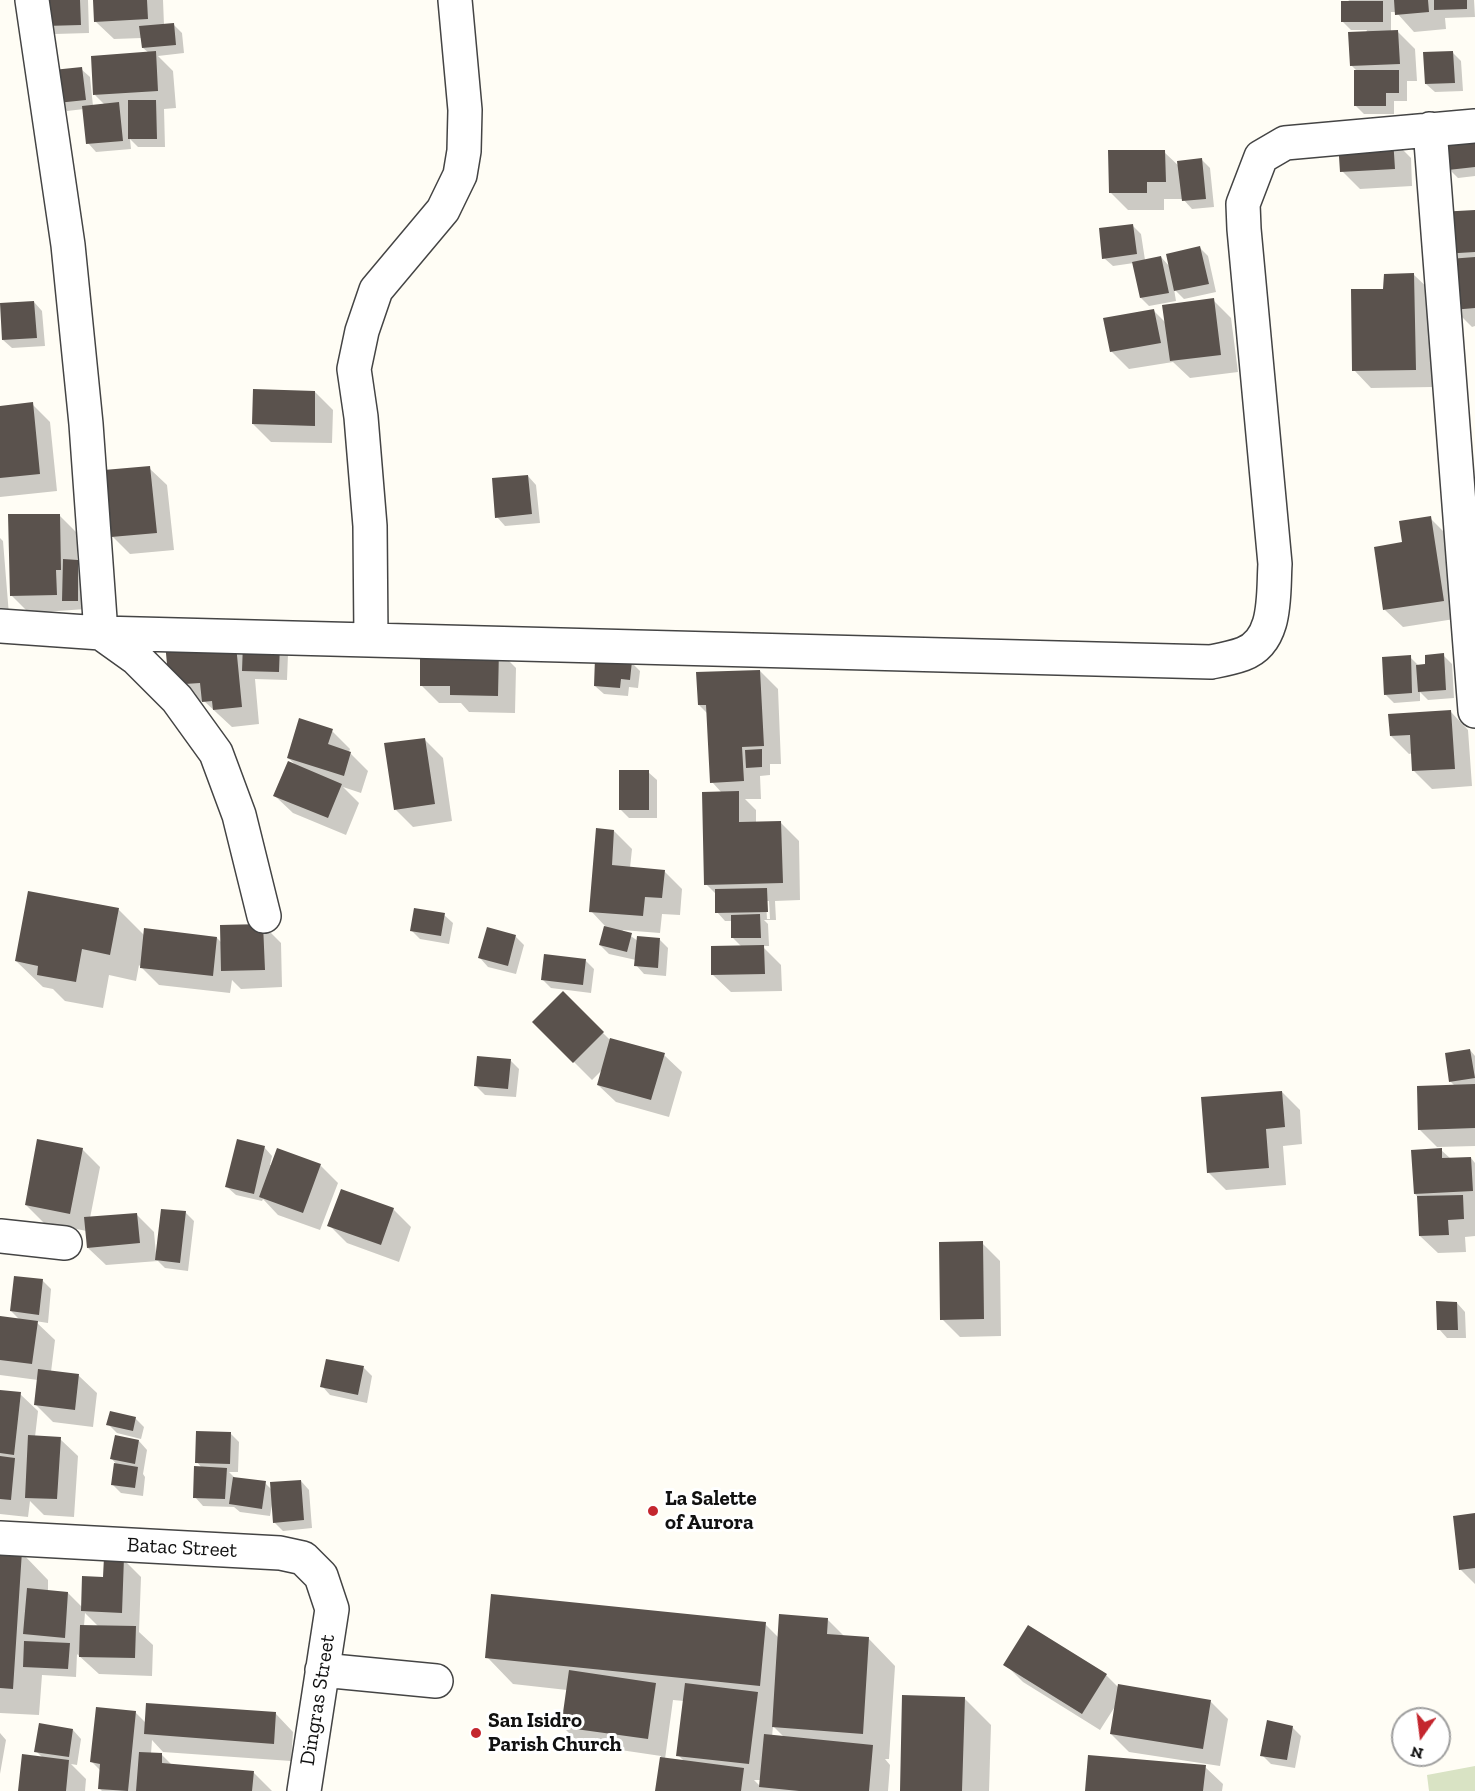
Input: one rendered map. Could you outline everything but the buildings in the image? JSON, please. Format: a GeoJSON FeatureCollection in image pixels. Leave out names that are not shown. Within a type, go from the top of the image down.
{"type":"FeatureCollection","features":[{"type":"Feature","properties":{"kind":"street"},"geometry":{"type":"LineString","coordinates":[[32,0],[68,245],[86,424],[101,633]]}},
{"type":"Feature","properties":{"kind":"street"},"geometry":{"type":"LineString","coordinates":[[371,638],[370,526],[361,417],[354,369],[362,330],[376,290],[442,210],[460,175],[464,151],[465,110],[455,0]]}},
{"type":"Feature","properties":{"kind":"street"},"geometry":{"type":"LineString","coordinates":[[0,626],[101,633],[371,638],[1211,662],[1244,654],[1258,645],[1273,617],[1275,564],[1243,204],[1261,157],[1285,143],[1475,126]]}},
{"type":"Feature","properties":{"kind":"street"},"geometry":{"type":"LineString","coordinates":[[1430,129],[1475,711]]}},
{"type":"Feature","properties":{"kind":"street"},"geometry":{"type":"LineString","coordinates":[[101,633],[136,658],[177,699],[216,753],[238,816],[264,916]]}},
{"type":"Feature","properties":{"kind":"street"},"geometry":{"type":"LineString","coordinates":[[0,1236],[64,1243]]}},
{"type":"Feature","properties":{"kind":"street","name":"Batac Street"},"geometry":{"type":"LineString","coordinates":[[0,1538],[280,1553],[303,1558],[321,1576],[332,1609]]}},
{"type":"Feature","properties":{"kind":"street","name":"Dingras Street"},"geometry":{"type":"LineString","coordinates":[[304,1791],[332,1609]]}},
{"type":"Feature","properties":{"kind":"street"},"geometry":{"type":"LineString","coordinates":[[322,1670],[436,1681]]}},
{"type":"Feature","properties":{"kind":"green space"},"geometry":{"type":"Polygon","coordinates":[[[1475,1766],[1475,1791],[1429,1791],[1427,1775],[1475,1766]]]}},
{"type":"Feature","properties":{"kind":"place","name":"La Salette of Aurora"},"geometry":{"type":"Point","coordinates":[653,1511]}},
{"type":"Feature","properties":{"kind":"place","name":"San Isidro Parish Church"},"geometry":{"type":"Point","coordinates":[476,1733]}}]}
